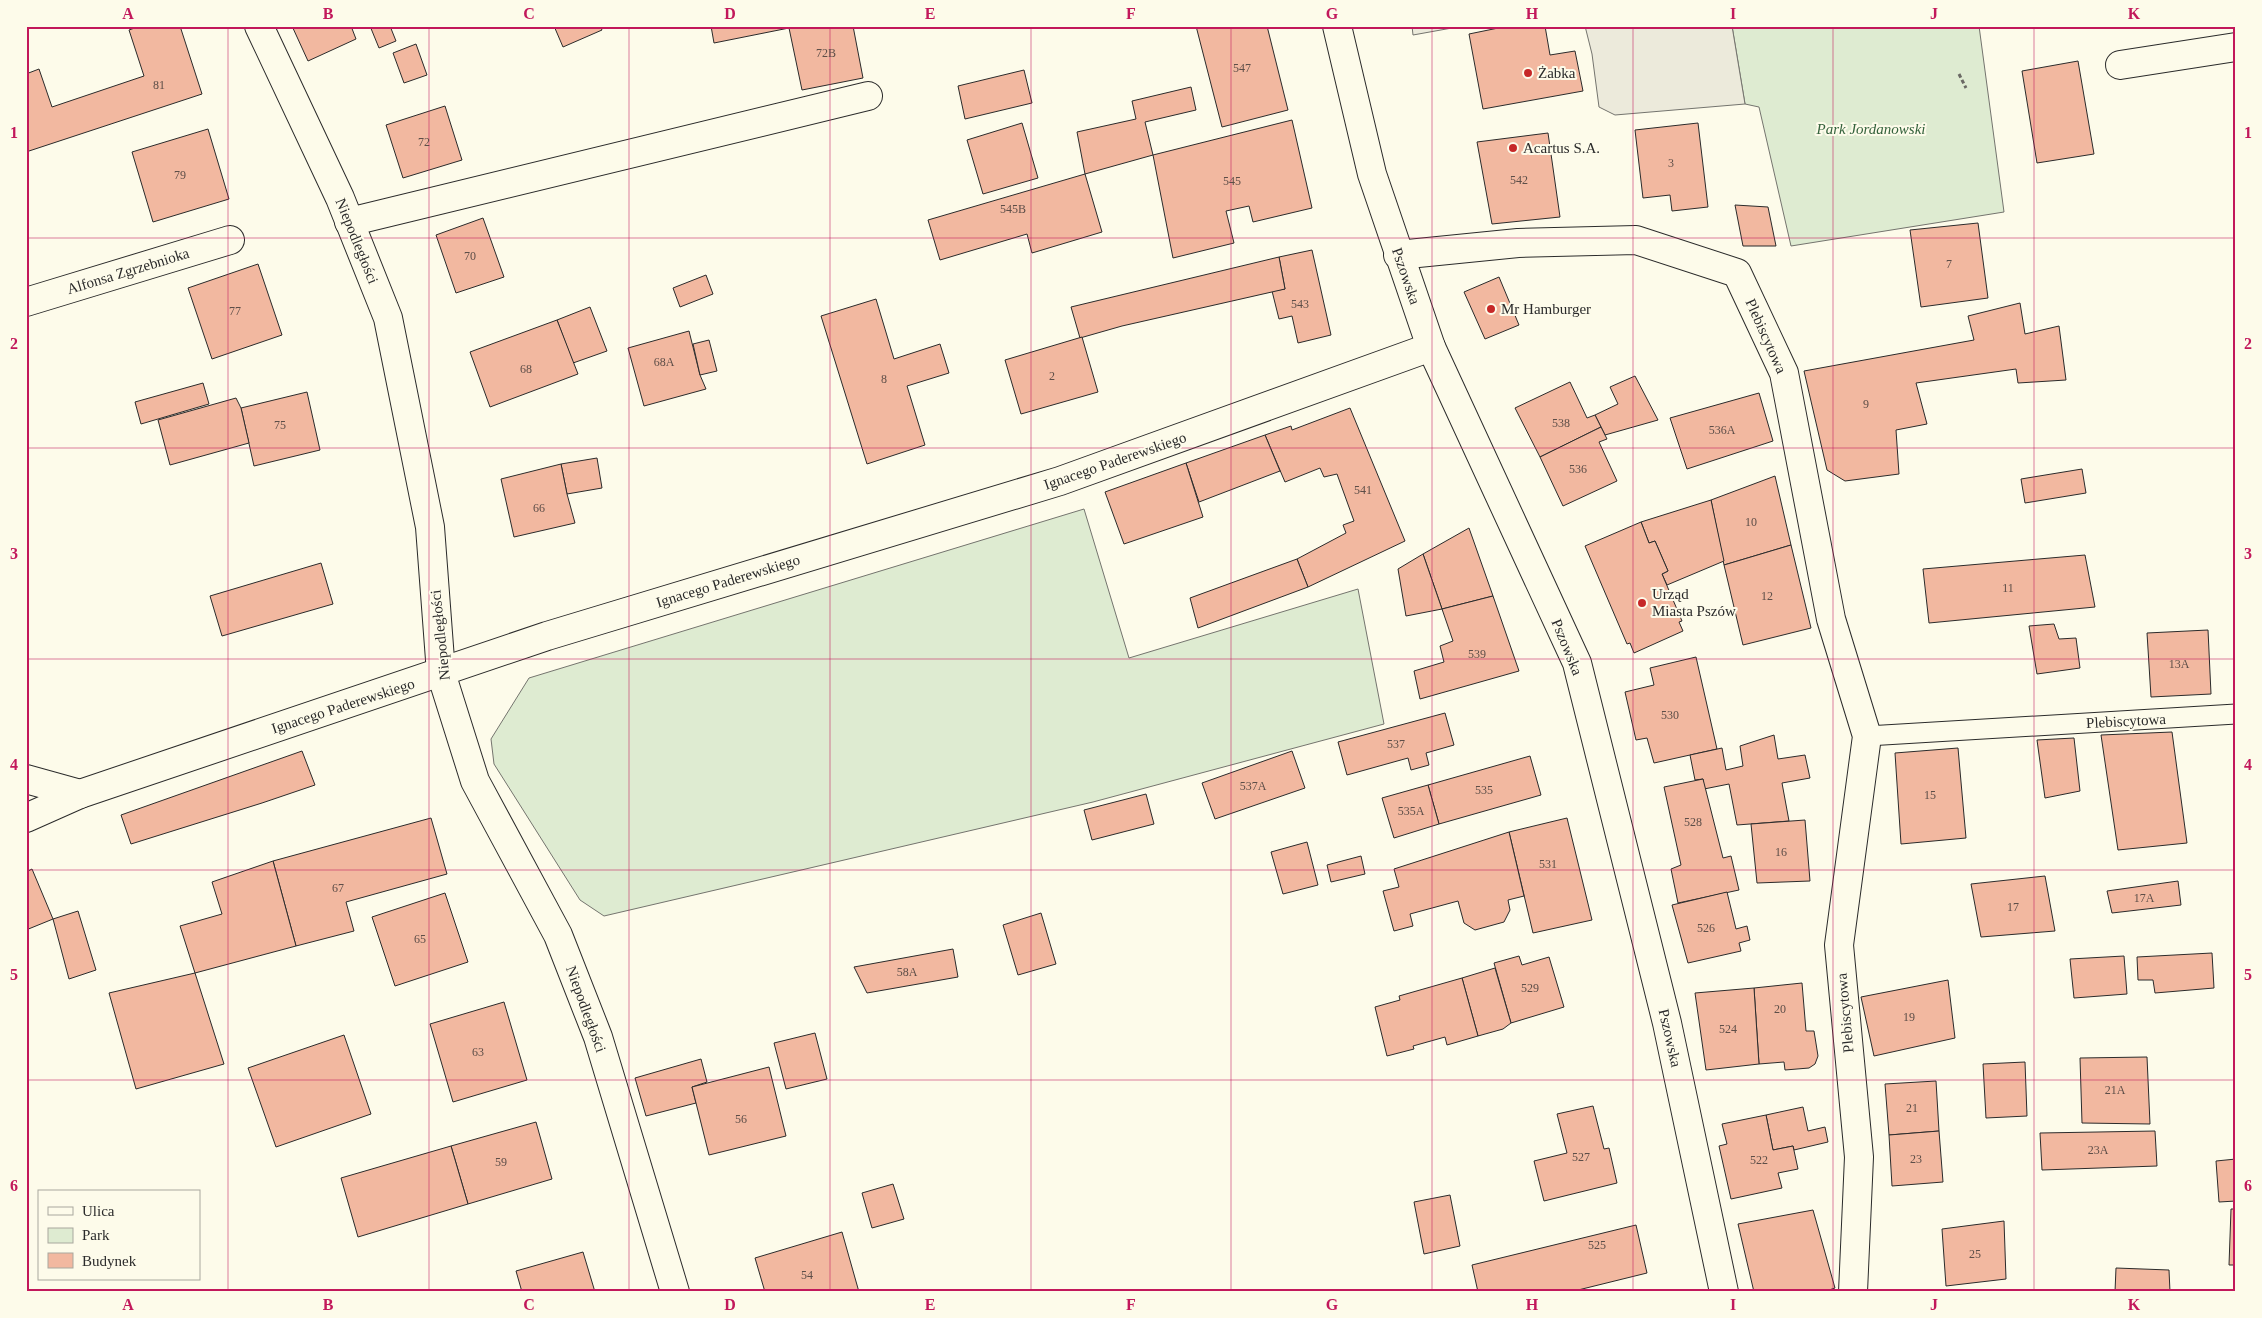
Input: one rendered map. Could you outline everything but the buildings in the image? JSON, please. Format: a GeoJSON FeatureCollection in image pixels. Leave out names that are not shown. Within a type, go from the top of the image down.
{"type":"FeatureCollection","features":[{"type":"Feature","properties":{"kind":"street","name":"Niepodległości"},"geometry":{"type":"LineString","coordinates":[[259,26],[349,222],[388,318],[430,527],[441,673],[475,781],[558,935],[598,1037],[674,1292]]}},
{"type":"Feature","properties":{"kind":"street","name":"Pszowska"},"geometry":{"type":"LineString","coordinates":[[1337,26],[1372,174],[1398,255],[1431,347],[1577,663],[1667,1023],[1724,1292]]}},
{"type":"Feature","properties":{"kind":"street"},"geometry":{"type":"LineString","coordinates":[[2120,65],[2236,47]]}},
{"type":"Feature","properties":{"kind":"street"},"geometry":{"type":"LineString","coordinates":[[349,222],[868,96]]}},
{"type":"Feature","properties":{"kind":"street","name":"Alfonsa Zgrzebnioka"},"geometry":{"type":"LineString","coordinates":[[26,302],[230,240]]}},
{"type":"Feature","properties":{"kind":"street","name":"Plebiscytowa"},"geometry":{"type":"LineString","coordinates":[[1398,255],[1518,243],[1636,240],[1737,273],[1784,373],[1831,619],[1867,736],[1839,945],[1859,1157],[1854,1292]]}},
{"type":"Feature","properties":{"kind":"street","name":"Ignacego Paderewskiego"},"geometry":{"type":"LineString","coordinates":[[26,818],[80,794],[547,636],[1060,481],[1431,347]]}},
{"type":"Feature","properties":{"kind":"street"},"geometry":{"type":"LineString","coordinates":[[26,779],[80,794]]}},
{"type":"Feature","properties":{"kind":"lane","name":"Plebiscytowa"},"geometry":{"type":"LineString","coordinates":[[1867,736],[2236,714]]}},
{"type":"Feature","properties":{"kind":"path"},"geometry":{"type":"LineString","coordinates":[[1959,74],[1966,88]]}},
{"type":"Feature","properties":{"kind":"green space","name":"Park Jordanowski"},"geometry":{"type":"Polygon","coordinates":[[[1732,26],[1979,26],[2004,212],[1791,246],[1759,107],[1745,104],[1732,26]]]}},
{"type":"Feature","properties":{"kind":"green space"},"geometry":{"type":"Polygon","coordinates":[[[1084,509],[1129,658],[1358,589],[1384,724],[1093,802],[604,916],[580,900],[494,764],[491,739],[529,678],[1084,509]]]}},
{"type":"Feature","properties":{"kind":"shaded area"},"geometry":{"type":"Polygon","coordinates":[[[1412,26],[1463,26],[1413,35],[1412,26]]]}},
{"type":"Feature","properties":{"kind":"shaded area"},"geometry":{"type":"Polygon","coordinates":[[[1585,26],[1732,26],[1745,104],[1615,115],[1599,107],[1592,54],[1585,26]]]}},
{"type":"Feature","properties":{"kind":"place","name":"Żabka"},"geometry":{"type":"Point","coordinates":[1528,73]}},
{"type":"Feature","properties":{"kind":"place","name":"Acartus S.A."},"geometry":{"type":"Point","coordinates":[1513,148]}},
{"type":"Feature","properties":{"kind":"place","name":"Mr Hamburger"},"geometry":{"type":"Point","coordinates":[1491,309]}},
{"type":"Feature","properties":{"kind":"place","name":"Urząd Miasta Pszów"},"geometry":{"type":"Point","coordinates":[1642,603]}}]}
